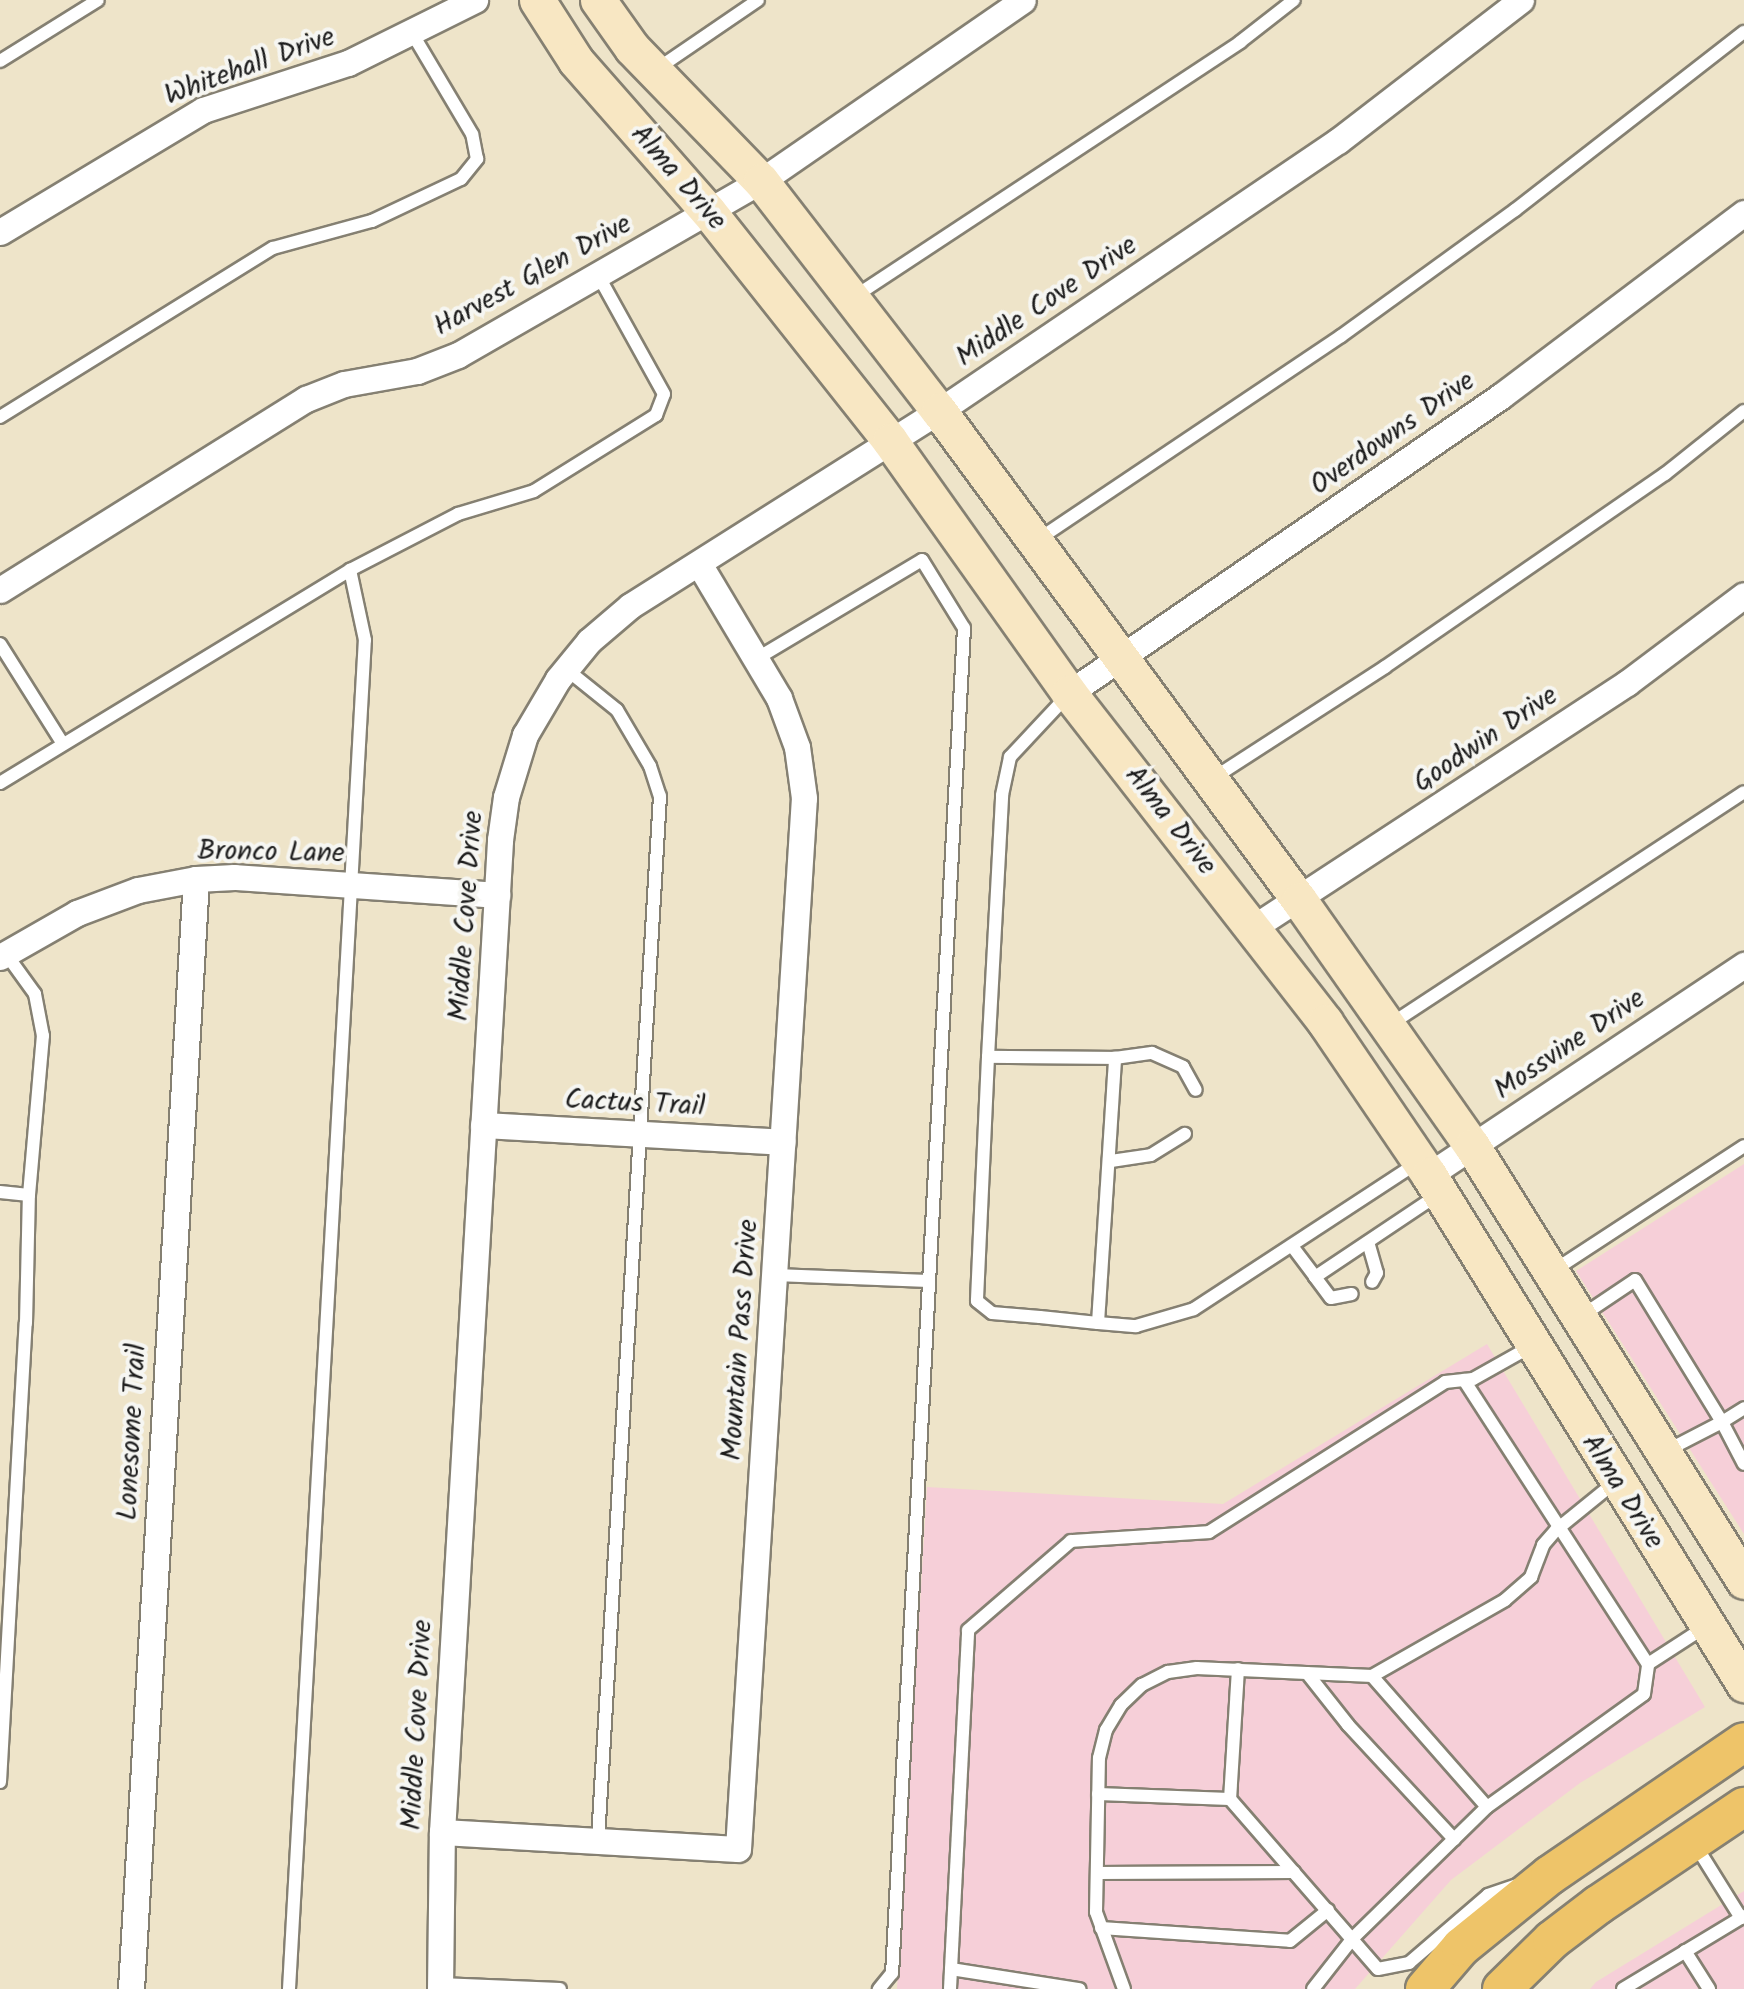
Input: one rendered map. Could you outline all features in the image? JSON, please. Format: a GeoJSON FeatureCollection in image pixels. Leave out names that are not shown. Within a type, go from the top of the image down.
{"type":"FeatureCollection","features":[{"type":"Feature","properties":{"kind":"main road","name":"Alma Drive"},"geometry":{"type":"LineString","coordinates":[[537,0],[576,60],[708,211],[890,441],[1070,694],[1254,927],[1430,1177],[1744,1684]]}},
{"type":"Feature","properties":{"kind":"main road","name":"Alma Drive"},"geometry":{"type":"LineString","coordinates":[[598,0],[654,72],[761,182],[852,298],[940,411],[1299,900],[1472,1146],[1743,1578]]}},
{"type":"Feature","properties":{"kind":"main road"},"geometry":{"type":"LineString","coordinates":[[1616,1482],[1664,1452]]}},
{"type":"Feature","properties":{"kind":"main road"},"geometry":{"type":"LineString","coordinates":[[1425,1989],[1461,1948],[1550,1875],[1744,1742]]}},
{"type":"Feature","properties":{"kind":"main road"},"geometry":{"type":"LineString","coordinates":[[1502,1989],[1552,1940],[1744,1806]]}},
{"type":"Feature","properties":{"kind":"street","name":"Whitehall Drive"},"geometry":{"type":"LineString","coordinates":[[0,232],[203,110],[348,63],[475,0]]}},
{"type":"Feature","properties":{"kind":"street","name":"Harvest Glen Drive"},"geometry":{"type":"LineString","coordinates":[[0,590],[306,399],[344,384],[418,371],[458,355],[761,182],[1024,0]]}},
{"type":"Feature","properties":{"kind":"street","name":"Middle Cove Drive"},"geometry":{"type":"LineString","coordinates":[[440,1986],[442,1832],[497,895],[506,797],[525,735],[566,669],[589,642],[630,606],[940,411],[1338,141],[1522,0]]}},
{"type":"Feature","properties":{"kind":"street","name":"Overdowns Drive"},"geometry":{"type":"LineString","coordinates":[[1070,694],[1501,396],[1744,213]]}},
{"type":"Feature","properties":{"kind":"street","name":"Mountain Pass Drive"},"geometry":{"type":"LineString","coordinates":[[442,1832],[738,1849],[804,798],[797,747],[779,698],[699,564]]}},
{"type":"Feature","properties":{"kind":"street","name":"Goodwin Drive"},"geometry":{"type":"LineString","coordinates":[[1254,927],[1627,683],[1744,594]]}},
{"type":"Feature","properties":{"kind":"street","name":"Bronco Lane"},"geometry":{"type":"LineString","coordinates":[[3,956],[78,913],[138,890],[196,879],[234,876],[497,895]]}},
{"type":"Feature","properties":{"kind":"street","name":"Lonesome Trail"},"geometry":{"type":"LineString","coordinates":[[131,1989],[196,879]]}},
{"type":"Feature","properties":{"kind":"street","name":"Mossvine Drive"},"geometry":{"type":"LineString","coordinates":[[1430,1177],[1744,966]]}},
{"type":"Feature","properties":{"kind":"street","name":"Cactus Trail"},"geometry":{"type":"LineString","coordinates":[[483,1125],[784,1142]]}},
{"type":"Feature","properties":{"kind":"lane"},"geometry":{"type":"LineString","coordinates":[[0,61],[98,0]]}},
{"type":"Feature","properties":{"kind":"lane"},"geometry":{"type":"LineString","coordinates":[[654,72],[758,0]]}},
{"type":"Feature","properties":{"kind":"lane"},"geometry":{"type":"LineString","coordinates":[[852,298],[1240,42],[1294,0]]}},
{"type":"Feature","properties":{"kind":"lane"},"geometry":{"type":"LineString","coordinates":[[0,417],[273,248],[372,221],[461,179],[478,160],[472,134],[412,32]]}},
{"type":"Feature","properties":{"kind":"lane"},"geometry":{"type":"LineString","coordinates":[[1036,541],[1341,336],[1515,210],[1744,32]]}},
{"type":"Feature","properties":{"kind":"lane"},"geometry":{"type":"LineString","coordinates":[[0,782],[350,570],[458,514],[534,491],[656,415],[664,394],[598,275]]}},
{"type":"Feature","properties":{"kind":"lane"},"geometry":{"type":"LineString","coordinates":[[1211,780],[1435,633],[1665,474],[1744,412]]}},
{"type":"Feature","properties":{"kind":"lane"},"geometry":{"type":"LineString","coordinates":[[756,659],[922,560],[964,628],[892,1973],[879,1989]]}},
{"type":"Feature","properties":{"kind":"lane"},"geometry":{"type":"LineString","coordinates":[[289,1989],[365,640],[350,570]]}},
{"type":"Feature","properties":{"kind":"lane"},"geometry":{"type":"LineString","coordinates":[[0,644],[63,744]]}},
{"type":"Feature","properties":{"kind":"lane"},"geometry":{"type":"LineString","coordinates":[[566,669],[616,710],[650,766],[660,796],[598,1841]]}},
{"type":"Feature","properties":{"kind":"lane"},"geometry":{"type":"LineString","coordinates":[[1070,694],[1010,757],[1002,795],[977,1301],[992,1313],[1136,1326],[1194,1309],[1292,1246],[1430,1177]]}},
{"type":"Feature","properties":{"kind":"lane"},"geometry":{"type":"LineString","coordinates":[[1388,1026],[1744,792]]}},
{"type":"Feature","properties":{"kind":"lane"},"geometry":{"type":"LineString","coordinates":[[0,1782],[26,1323],[29,1195],[44,1036],[35,994],[3,956]]}},
{"type":"Feature","properties":{"kind":"lane"},"geometry":{"type":"LineString","coordinates":[[988,1057],[1115,1058],[1152,1053],[1183,1067],[1196,1090]]}},
{"type":"Feature","properties":{"kind":"lane"},"geometry":{"type":"LineString","coordinates":[[1098,1322],[1112,1161],[1115,1058]]}},
{"type":"Feature","properties":{"kind":"lane"},"geometry":{"type":"LineString","coordinates":[[1112,1161],[1152,1154],[1185,1134]]}},
{"type":"Feature","properties":{"kind":"lane"},"geometry":{"type":"LineString","coordinates":[[1551,1273],[1744,1146]]}},
{"type":"Feature","properties":{"kind":"lane"},"geometry":{"type":"LineString","coordinates":[[1314,1277],[1368,1242],[1430,1177]]}},
{"type":"Feature","properties":{"kind":"lane"},"geometry":{"type":"LineString","coordinates":[[0,1192],[29,1195]]}},
{"type":"Feature","properties":{"kind":"lane"},"geometry":{"type":"LineString","coordinates":[[1368,1242],[1377,1273],[1372,1282]]}},
{"type":"Feature","properties":{"kind":"lane"},"geometry":{"type":"LineString","coordinates":[[1292,1246],[1331,1298],[1352,1294]]}},
{"type":"Feature","properties":{"kind":"lane"},"geometry":{"type":"LineString","coordinates":[[775,1274],[929,1282]]}},
{"type":"Feature","properties":{"kind":"lane"},"geometry":{"type":"LineString","coordinates":[[1580,1317],[1634,1280],[1744,1464]]}},
{"type":"Feature","properties":{"kind":"lane"},"geometry":{"type":"LineString","coordinates":[[950,1989],[968,1630],[1071,1541],[1209,1532],[1445,1382],[1464,1380],[1532,1346]]}},
{"type":"Feature","properties":{"kind":"lane"},"geometry":{"type":"LineString","coordinates":[[1313,1989],[1354,1938],[1486,1807],[1644,1694],[1648,1664],[1464,1380]]}},
{"type":"Feature","properties":{"kind":"lane"},"geometry":{"type":"LineString","coordinates":[[1664,1452],[1744,1408]]}},
{"type":"Feature","properties":{"kind":"lane"},"geometry":{"type":"LineString","coordinates":[[1124,1989],[1096,1912],[1099,1758],[1106,1730],[1121,1705],[1142,1685],[1168,1672],[1197,1668],[1372,1676],[1505,1600],[1531,1577],[1543,1546],[1560,1526],[1616,1482]]}},
{"type":"Feature","properties":{"kind":"lane"},"geometry":{"type":"LineString","coordinates":[[1648,1664],[1707,1626]]}},
{"type":"Feature","properties":{"kind":"lane"},"geometry":{"type":"LineString","coordinates":[[1238,1669],[1230,1800],[1378,1969],[1409,1963],[1488,1895],[1550,1875]]}},
{"type":"Feature","properties":{"kind":"lane"},"geometry":{"type":"LineString","coordinates":[[1306,1672],[1348,1725],[1454,1838]]}},
{"type":"Feature","properties":{"kind":"lane"},"geometry":{"type":"LineString","coordinates":[[1372,1676],[1486,1807]]}},
{"type":"Feature","properties":{"kind":"lane"},"geometry":{"type":"LineString","coordinates":[[1098,1794],[1230,1800]]}},
{"type":"Feature","properties":{"kind":"lane"},"geometry":{"type":"LineString","coordinates":[[1632,1987],[1742,1917],[1692,1840]]}},
{"type":"Feature","properties":{"kind":"lane"},"geometry":{"type":"LineString","coordinates":[[1097,1873],[1294,1872]]}},
{"type":"Feature","properties":{"kind":"lane"},"geometry":{"type":"LineString","coordinates":[[1101,1928],[1290,1940],[1328,1910]]}},
{"type":"Feature","properties":{"kind":"lane"},"geometry":{"type":"LineString","coordinates":[[1686,1951],[1708,1989]]}},
{"type":"Feature","properties":{"kind":"lane"},"geometry":{"type":"LineString","coordinates":[[951,1969],[991,1983],[1079,1989]]}},
{"type":"Feature","properties":{"kind":"lane"},"geometry":{"type":"LineString","coordinates":[[440,1986],[560,1989]]}},
{"type":"Feature","properties":{"kind":"shaded area"},"geometry":{"type":"Polygon","coordinates":[[[1744,1164],[1744,1534],[1576,1271],[1744,1164]]]}},
{"type":"Feature","properties":{"kind":"shaded area"},"geometry":{"type":"Polygon","coordinates":[[[1487,1344],[1705,1707],[1580,1783],[1451,1880],[1355,1989],[897,1989],[927,1487],[1223,1504],[1487,1344]]]}},
{"type":"Feature","properties":{"kind":"shaded area"},"geometry":{"type":"Polygon","coordinates":[[[1744,1891],[1744,1989],[1590,1989],[1596,1982],[1744,1891]]]}}]}
